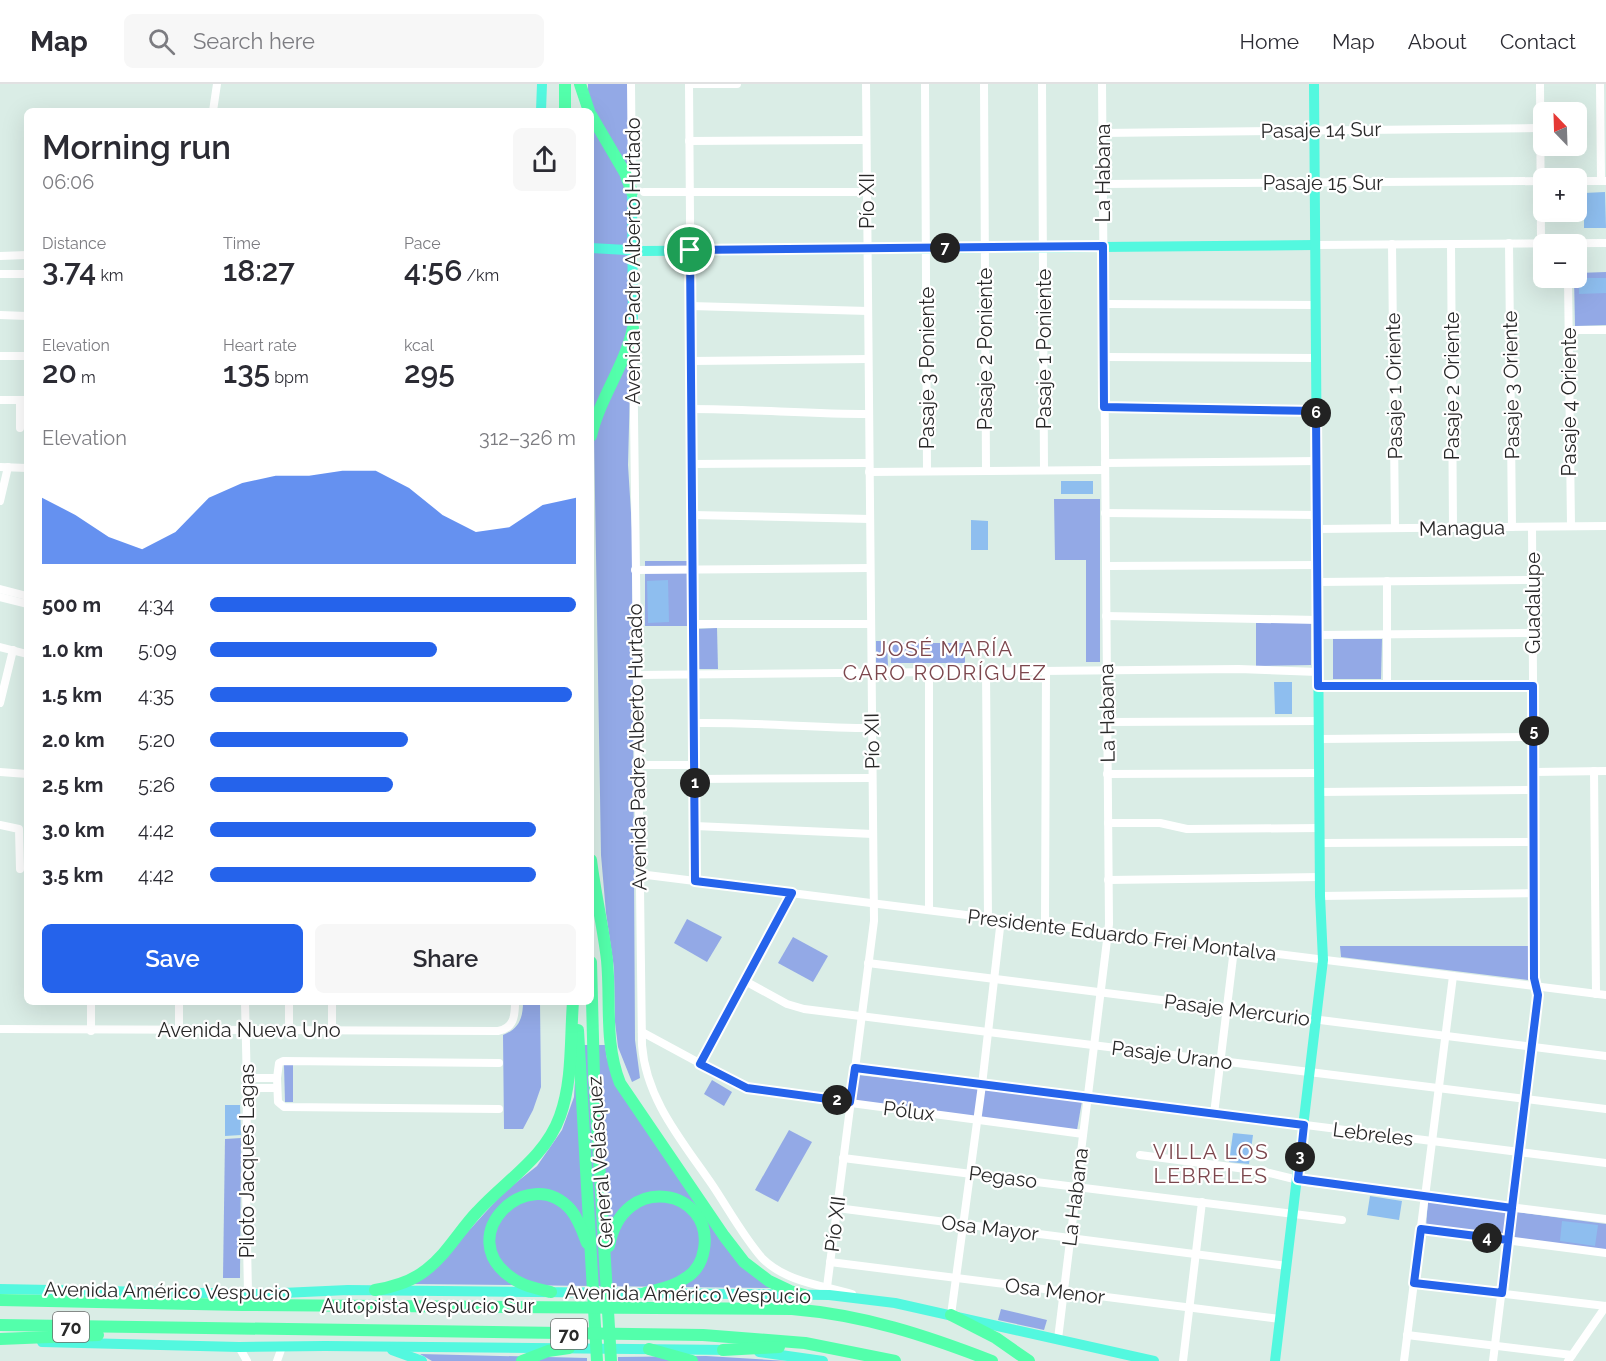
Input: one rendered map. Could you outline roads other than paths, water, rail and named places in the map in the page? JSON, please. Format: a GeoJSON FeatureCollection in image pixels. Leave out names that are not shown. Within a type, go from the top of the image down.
{"type":"FeatureCollection","features":[{"type":"Feature","properties":{"kind":"highway"},"geometry":{"type":"LineString","coordinates":[[565,84],[565,108]]}},
{"type":"Feature","properties":{"kind":"highway"},"geometry":{"type":"LineString","coordinates":[[579,108],[580,84]]}},
{"type":"Feature","properties":{"kind":"highway"},"geometry":{"type":"LineString","coordinates":[[580,84],[588,108]]}},
{"type":"Feature","properties":{"kind":"highway"},"geometry":{"type":"LineString","coordinates":[[594,120],[638,192]]}},
{"type":"Feature","properties":{"kind":"highway"},"geometry":{"type":"LineString","coordinates":[[594,425],[601,402],[625,355],[633,328]]}},
{"type":"Feature","properties":{"kind":"highway"},"geometry":{"type":"LineString","coordinates":[[594,879],[607,960],[609,1045],[620,1083],[744,1262],[769,1281],[804,1295]]}},
{"type":"Feature","properties":{"kind":"highway"},"geometry":{"type":"LineString","coordinates":[[375,1290],[409,1281],[430,1266],[447,1250],[484,1204],[530,1163],[547,1142],[560,1118],[567,1091],[575,1005]]}},
{"type":"Feature","properties":{"kind":"highway","name":"General Velásquez"},"geometry":{"type":"LineString","coordinates":[[575,1005],[597,1360]]}},
{"type":"Feature","properties":{"kind":"highway","name":"General Velásquez"},"geometry":{"type":"LineString","coordinates":[[592,1005],[611,1360]]}},
{"type":"Feature","properties":{"kind":"highway"},"geometry":{"type":"LineString","coordinates":[[551,1292],[515,1280],[501,1269],[494,1258],[490,1246],[490,1234],[493,1223],[502,1208],[517,1198],[529,1195],[547,1196],[558,1200],[576,1218],[591,1257]]}},
{"type":"Feature","properties":{"kind":"highway"},"geometry":{"type":"LineString","coordinates":[[606,1265],[616,1223],[632,1204],[644,1199],[662,1197],[674,1199],[686,1205],[695,1213],[703,1228],[704,1248],[700,1261],[694,1272],[681,1281],[645,1293]]}},
{"type":"Feature","properties":{"kind":"highway","name":"Autopista Vespucio Sur"},"geometry":{"type":"LineString","coordinates":[[0,1300],[254,1305],[792,1309],[846,1315],[882,1323],[918,1333],[992,1361]]}},
{"type":"Feature","properties":{"kind":"highway"},"geometry":{"type":"LineString","coordinates":[[951,1315],[996,1338],[1029,1361]]}},
{"type":"Feature","properties":{"kind":"highway","name":"Autopista Vespucio Sur"},"geometry":{"type":"LineString","coordinates":[[0,1325],[142,1329],[703,1335],[786,1340],[895,1361]]}},
{"type":"Feature","properties":{"kind":"highway"},"geometry":{"type":"LineString","coordinates":[[0,1340],[100,1335],[142,1329]]}},
{"type":"Feature","properties":{"kind":"highway"},"geometry":{"type":"LineString","coordinates":[[723,1350],[769,1347],[856,1352]]}},
{"type":"Feature","properties":{"kind":"highway"},"geometry":{"type":"LineString","coordinates":[[522,1361],[548,1351],[569,1348]]}},
{"type":"Feature","properties":{"kind":"highway"},"geometry":{"type":"LineString","coordinates":[[649,1349],[692,1361]]}},
{"type":"Feature","properties":{"kind":"main road"},"geometry":{"type":"LineString","coordinates":[[542,84],[542,108]]}},
{"type":"Feature","properties":{"kind":"main road"},"geometry":{"type":"LineString","coordinates":[[1275,1361],[1323,960],[1320,896],[1314,84]]}},
{"type":"Feature","properties":{"kind":"main road","name":"Avenida Padre Alberto Hurtado"},"geometry":{"type":"LineString","coordinates":[[633,328],[633,249],[638,192]]}},
{"type":"Feature","properties":{"kind":"main road"},"geometry":{"type":"LineString","coordinates":[[594,248],[690,250],[1315,245]]}},
{"type":"Feature","properties":{"kind":"main road","name":"Avenida Américo Vespucio"},"geometry":{"type":"LineString","coordinates":[[0,1289],[248,1293],[375,1290],[645,1293],[804,1295],[870,1299],[1154,1361]]}},
{"type":"Feature","properties":{"kind":"main road"},"geometry":{"type":"LineString","coordinates":[[0,1340],[239,1347],[380,1346],[723,1350],[823,1361]]}},
{"type":"Feature","properties":{"kind":"main road"},"geometry":{"type":"LineString","coordinates":[[380,1346],[422,1361]]}},
{"type":"Feature","properties":{"kind":"street"},"geometry":{"type":"LineString","coordinates":[[213,108],[216,84]]}},
{"type":"Feature","properties":{"kind":"street","name":"Avenida Padre Alberto Hurtado"},"geometry":{"type":"LineString","coordinates":[[632,84],[638,192]]}},
{"type":"Feature","properties":{"kind":"street"},"geometry":{"type":"LineString","coordinates":[[695,881],[689,84],[737,84]]}},
{"type":"Feature","properties":{"kind":"street","name":"Pío XII"},"geometry":{"type":"LineString","coordinates":[[827,1287],[874,921],[866,84]]}},
{"type":"Feature","properties":{"kind":"street","name":"Pasaje 3 Poniente"},"geometry":{"type":"LineString","coordinates":[[926,84],[927,471]]}},
{"type":"Feature","properties":{"kind":"street","name":"Pasaje 2 Poniente"},"geometry":{"type":"LineString","coordinates":[[984,84],[986,471]]}},
{"type":"Feature","properties":{"kind":"street","name":"Pasaje 1 Poniente"},"geometry":{"type":"LineString","coordinates":[[1042,84],[1044,470]]}},
{"type":"Feature","properties":{"kind":"street","name":"La Habana"},"geometry":{"type":"LineString","coordinates":[[1058,1339],[1108,933],[1102,84]]}},
{"type":"Feature","properties":{"kind":"street"},"geometry":{"type":"LineString","coordinates":[[1540,84],[1540,102]]}},
{"type":"Feature","properties":{"kind":"street"},"geometry":{"type":"LineString","coordinates":[[1587,181],[1604,181],[1600,84]]}},
{"type":"Feature","properties":{"kind":"street","name":"Pasaje 14 Sur"},"geometry":{"type":"LineString","coordinates":[[1102,133],[1533,128]]}},
{"type":"Feature","properties":{"kind":"street"},"geometry":{"type":"LineString","coordinates":[[689,141],[866,140]]}},
{"type":"Feature","properties":{"kind":"street","name":"Pasaje 15 Sur"},"geometry":{"type":"LineString","coordinates":[[1103,184],[1533,181]]}},
{"type":"Feature","properties":{"kind":"street"},"geometry":{"type":"LineString","coordinates":[[638,192],[866,192]]}},
{"type":"Feature","properties":{"kind":"street","name":"Pasaje 3 Oriente"},"geometry":{"type":"LineString","coordinates":[[1509,243],[1512,527]]}},
{"type":"Feature","properties":{"kind":"street"},"geometry":{"type":"LineString","coordinates":[[1315,245],[1533,243]]}},
{"type":"Feature","properties":{"kind":"street"},"geometry":{"type":"LineString","coordinates":[[1587,244],[1606,243]]}},
{"type":"Feature","properties":{"kind":"street","name":"Pasaje 1 Oriente"},"geometry":{"type":"LineString","coordinates":[[1392,244],[1395,528]]}},
{"type":"Feature","properties":{"kind":"street","name":"Pasaje 2 Oriente"},"geometry":{"type":"LineString","coordinates":[[1451,244],[1453,528]]}},
{"type":"Feature","properties":{"kind":"street"},"geometry":{"type":"LineString","coordinates":[[0,256],[24,255]]}},
{"type":"Feature","properties":{"kind":"street"},"geometry":{"type":"LineString","coordinates":[[0,274],[24,274]]}},
{"type":"Feature","properties":{"kind":"street","name":"Pasaje 4 Oriente"},"geometry":{"type":"LineString","coordinates":[[1569,288],[1570,526]]}},
{"type":"Feature","properties":{"kind":"street"},"geometry":{"type":"LineString","coordinates":[[1104,304],[1316,305]]}},
{"type":"Feature","properties":{"kind":"street"},"geometry":{"type":"LineString","coordinates":[[690,306],[868,311]]}},
{"type":"Feature","properties":{"kind":"street"},"geometry":{"type":"LineString","coordinates":[[0,315],[24,316]]}},
{"type":"Feature","properties":{"kind":"street","name":"Avenida Padre Alberto Hurtado"},"geometry":{"type":"LineString","coordinates":[[633,328],[639,874],[642,1032],[645,1067],[658,1104],[758,1253],[772,1268],[788,1277],[870,1299]]}},
{"type":"Feature","properties":{"kind":"street"},"geometry":{"type":"LineString","coordinates":[[1569,330],[1606,330]]}},
{"type":"Feature","properties":{"kind":"street"},"geometry":{"type":"LineString","coordinates":[[0,356],[24,357]]}},
{"type":"Feature","properties":{"kind":"street"},"geometry":{"type":"LineString","coordinates":[[1104,357],[1316,358]]}},
{"type":"Feature","properties":{"kind":"street"},"geometry":{"type":"LineString","coordinates":[[691,361],[868,359]]}},
{"type":"Feature","properties":{"kind":"street"},"geometry":{"type":"LineString","coordinates":[[0,400],[23,400],[20,428]]}},
{"type":"Feature","properties":{"kind":"street"},"geometry":{"type":"LineString","coordinates":[[1104,407],[1316,411]]}},
{"type":"Feature","properties":{"kind":"street"},"geometry":{"type":"LineString","coordinates":[[691,409],[869,414]]}},
{"type":"Feature","properties":{"kind":"street"},"geometry":{"type":"LineString","coordinates":[[692,464],[986,471],[1317,461]]}},
{"type":"Feature","properties":{"kind":"street"},"geometry":{"type":"LineString","coordinates":[[0,501],[4,467],[24,468]]}},
{"type":"Feature","properties":{"kind":"street"},"geometry":{"type":"LineString","coordinates":[[1105,513],[1317,515]]}},
{"type":"Feature","properties":{"kind":"street"},"geometry":{"type":"LineString","coordinates":[[692,515],[870,519]]}},
{"type":"Feature","properties":{"kind":"street","name":"Managua"},"geometry":{"type":"LineString","coordinates":[[1317,529],[1606,526]]}},
{"type":"Feature","properties":{"kind":"street","name":"Guadalupe"},"geometry":{"type":"LineString","coordinates":[[1493,1361],[1538,995],[1534,978],[1533,527]]}},
{"type":"Feature","properties":{"kind":"street"},"geometry":{"type":"LineString","coordinates":[[1106,566],[1318,565]]}},
{"type":"Feature","properties":{"kind":"street"},"geometry":{"type":"LineString","coordinates":[[636,570],[870,568]]}},
{"type":"Feature","properties":{"kind":"street"},"geometry":{"type":"LineString","coordinates":[[1318,582],[1533,580]]}},
{"type":"Feature","properties":{"kind":"street"},"geometry":{"type":"LineString","coordinates":[[1387,581],[1387,686]]}},
{"type":"Feature","properties":{"kind":"street"},"geometry":{"type":"LineString","coordinates":[[0,590],[24,600]]}},
{"type":"Feature","properties":{"kind":"street"},"geometry":{"type":"LineString","coordinates":[[0,597],[24,601]]}},
{"type":"Feature","properties":{"kind":"street"},"geometry":{"type":"LineString","coordinates":[[1106,616],[1318,620]]}},
{"type":"Feature","properties":{"kind":"street"},"geometry":{"type":"LineString","coordinates":[[693,624],[871,624]]}},
{"type":"Feature","properties":{"kind":"street"},"geometry":{"type":"LineString","coordinates":[[1318,634],[1533,633]]}},
{"type":"Feature","properties":{"kind":"street"},"geometry":{"type":"LineString","coordinates":[[0,647],[24,653]]}},
{"type":"Feature","properties":{"kind":"street"},"geometry":{"type":"LineString","coordinates":[[0,703],[13,650]]}},
{"type":"Feature","properties":{"kind":"street"},"geometry":{"type":"LineString","coordinates":[[637,675],[1239,669],[1318,672]]}},
{"type":"Feature","properties":{"kind":"street"},"geometry":{"type":"LineString","coordinates":[[1045,925],[1046,670]]}},
{"type":"Feature","properties":{"kind":"street"},"geometry":{"type":"LineString","coordinates":[[929,671],[929,910]]}},
{"type":"Feature","properties":{"kind":"street"},"geometry":{"type":"LineString","coordinates":[[986,671],[988,918]]}},
{"type":"Feature","properties":{"kind":"street"},"geometry":{"type":"LineString","coordinates":[[1318,686],[1533,686]]}},
{"type":"Feature","properties":{"kind":"street"},"geometry":{"type":"LineString","coordinates":[[1107,722],[1319,721]]}},
{"type":"Feature","properties":{"kind":"street"},"geometry":{"type":"LineString","coordinates":[[694,723],[745,722],[803,727],[872,728]]}},
{"type":"Feature","properties":{"kind":"street"},"geometry":{"type":"LineString","coordinates":[[1319,739],[1534,737]]}},
{"type":"Feature","properties":{"kind":"street"},"geometry":{"type":"LineString","coordinates":[[638,765],[694,765]]}},
{"type":"Feature","properties":{"kind":"street"},"geometry":{"type":"LineString","coordinates":[[1594,771],[1596,994]]}},
{"type":"Feature","properties":{"kind":"street"},"geometry":{"type":"LineString","coordinates":[[1534,772],[1606,771]]}},
{"type":"Feature","properties":{"kind":"street"},"geometry":{"type":"LineString","coordinates":[[0,772],[24,774]]}},
{"type":"Feature","properties":{"kind":"street"},"geometry":{"type":"LineString","coordinates":[[1107,774],[1319,773]]}},
{"type":"Feature","properties":{"kind":"street"},"geometry":{"type":"LineString","coordinates":[[694,780],[872,778]]}},
{"type":"Feature","properties":{"kind":"street"},"geometry":{"type":"LineString","coordinates":[[1319,792],[1534,790]]}},
{"type":"Feature","properties":{"kind":"street"},"geometry":{"type":"LineString","coordinates":[[1108,823],[1160,823],[1187,829],[1320,828]]}},
{"type":"Feature","properties":{"kind":"street"},"geometry":{"type":"LineString","coordinates":[[0,825],[19,829],[20,869]]}},
{"type":"Feature","properties":{"kind":"street"},"geometry":{"type":"LineString","coordinates":[[695,826],[873,834]]}},
{"type":"Feature","properties":{"kind":"street"},"geometry":{"type":"LineString","coordinates":[[1320,843],[1535,842]]}},
{"type":"Feature","properties":{"kind":"street","name":"Presidente Eduardo Frei Montalva"},"geometry":{"type":"LineString","coordinates":[[639,874],[1606,995]]}},
{"type":"Feature","properties":{"kind":"street"},"geometry":{"type":"LineString","coordinates":[[1108,880],[1320,878]]}},
{"type":"Feature","properties":{"kind":"street"},"geometry":{"type":"LineString","coordinates":[[700,1064],[792,893]]}},
{"type":"Feature","properties":{"kind":"street"},"geometry":{"type":"LineString","coordinates":[[1320,896],[1535,893]]}},
{"type":"Feature","properties":{"kind":"street"},"geometry":{"type":"LineString","coordinates":[[951,1315],[982,1085],[1001,919]]}},
{"type":"Feature","properties":{"kind":"street"},"geometry":{"type":"LineString","coordinates":[[1214,1114],[1234,948]]}},
{"type":"Feature","properties":{"kind":"street","name":"Pasaje Mercurio"},"geometry":{"type":"LineString","coordinates":[[868,963],[1606,1056]]}},
{"type":"Feature","properties":{"kind":"street"},"geometry":{"type":"LineString","coordinates":[[1404,1361],[1453,976]]}},
{"type":"Feature","properties":{"kind":"street","name":"Pasaje Urano"},"geometry":{"type":"LineString","coordinates":[[746,981],[796,1008],[1606,1109]]}},
{"type":"Feature","properties":{"kind":"street"},"geometry":{"type":"LineString","coordinates":[[91,1005],[91,1031]]}},
{"type":"Feature","properties":{"kind":"street"},"geometry":{"type":"LineString","coordinates":[[179,1005],[179,1031]]}},
{"type":"Feature","properties":{"kind":"street","name":"Piloto Jacques Lagas"},"geometry":{"type":"LineString","coordinates":[[245,1005],[248,1088],[246,1192],[248,1293]]}},
{"type":"Feature","properties":{"kind":"street"},"geometry":{"type":"LineString","coordinates":[[289,1005],[289,1030]]}},
{"type":"Feature","properties":{"kind":"street"},"geometry":{"type":"LineString","coordinates":[[332,1005],[332,1030]]}},
{"type":"Feature","properties":{"kind":"street","name":"Avenida Nueva Uno"},"geometry":{"type":"LineString","coordinates":[[0,1029],[498,1031],[506,1029],[513,1022],[515,1005]]}},
{"type":"Feature","properties":{"kind":"street","name":"Pólux"},"geometry":{"type":"LineString","coordinates":[[642,1032],[747,1088],[1083,1134]]}},
{"type":"Feature","properties":{"kind":"street"},"geometry":{"type":"LineString","coordinates":[[499,1064],[283,1061],[279,1063],[277,1078],[278,1102],[284,1107],[499,1109]]}},
{"type":"Feature","properties":{"kind":"street","name":"Lebreles"},"geometry":{"type":"LineString","coordinates":[[855,1068],[1606,1163]]}},
{"type":"Feature","properties":{"kind":"street"},"geometry":{"type":"LineString","coordinates":[[247,1078],[277,1078]]}},
{"type":"Feature","properties":{"kind":"street"},"geometry":{"type":"LineString","coordinates":[[248,1088],[277,1088]]}},
{"type":"Feature","properties":{"kind":"street"},"geometry":{"type":"LineString","coordinates":[[1140,1155],[1261,1171],[1425,1200],[1606,1219]]}},
{"type":"Feature","properties":{"kind":"street","name":"Pegaso"},"geometry":{"type":"LineString","coordinates":[[843,1158],[1342,1220]]}},
{"type":"Feature","properties":{"kind":"street"},"geometry":{"type":"LineString","coordinates":[[1183,1361],[1202,1202]]}},
{"type":"Feature","properties":{"kind":"street","name":"Osa Mayor"},"geometry":{"type":"LineString","coordinates":[[837,1209],[1287,1266]]}},
{"type":"Feature","properties":{"kind":"street"},"geometry":{"type":"LineString","coordinates":[[1421,1229],[1606,1253]]}},
{"type":"Feature","properties":{"kind":"street","name":"Osa Menor"},"geometry":{"type":"LineString","coordinates":[[830,1262],[1280,1319]]}},
{"type":"Feature","properties":{"kind":"street"},"geometry":{"type":"LineString","coordinates":[[1407,1335],[1570,1358],[1606,1306],[1414,1283]]}},
{"type":"Feature","properties":{"kind":"street"},"geometry":{"type":"LineString","coordinates":[[239,1347],[247,1361]]}},
{"type":"Feature","properties":{"kind":"street"},"geometry":{"type":"LineString","coordinates":[[277,1361],[282,1347]]}},
{"type":"Feature","properties":{"kind":"district","name":"JOSÉ MARÍA CARO RODRÍGUEZ"},"geometry":{"type":"Point","coordinates":[945,660]}},
{"type":"Feature","properties":{"kind":"district","name":"VILLA LOS LEBRELES"},"geometry":{"type":"Point","coordinates":[1211,1163]}}]}
